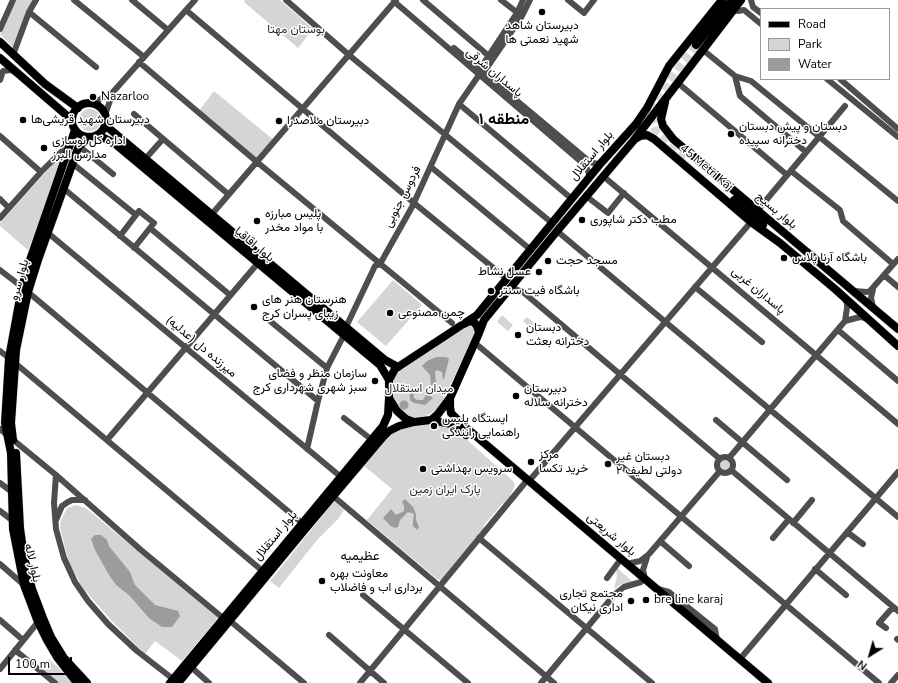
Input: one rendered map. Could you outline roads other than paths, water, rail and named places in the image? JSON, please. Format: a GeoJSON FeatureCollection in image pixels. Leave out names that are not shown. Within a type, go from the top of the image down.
{"type":"FeatureCollection","features":[{"type":"Feature","properties":{"kind":"main road"},"geometry":{"type":"LineString","coordinates":[[696,45],[722,4],[732,0]]}},
{"type":"Feature","properties":{"kind":"main road"},"geometry":{"type":"LineString","coordinates":[[713,37],[741,0]]}},
{"type":"Feature","properties":{"kind":"main road"},"geometry":{"type":"LineString","coordinates":[[713,37],[727,25],[749,0]]}},
{"type":"Feature","properties":{"kind":"main road","name":"بلوار استقلال"},"geometry":{"type":"LineString","coordinates":[[464,324],[477,314],[601,163],[636,124],[647,108],[669,66],[722,4]]}},
{"type":"Feature","properties":{"kind":"main road","name":"بلوار استقلال"},"geometry":{"type":"LineString","coordinates":[[479,333],[484,320],[510,287],[634,140],[713,37]]}},
{"type":"Feature","properties":{"kind":"main road"},"geometry":{"type":"LineString","coordinates":[[0,42],[45,84],[78,108]]}},
{"type":"Feature","properties":{"kind":"main road"},"geometry":{"type":"LineString","coordinates":[[0,58],[72,120],[75,130],[79,134],[93,136],[104,129],[105,115],[100,107],[92,104],[84,104],[75,111],[72,120]]}},
{"type":"Feature","properties":{"kind":"main road","name":"بلوار بسیج"},"geometry":{"type":"LineString","coordinates":[[665,99],[662,114],[663,126],[684,157],[757,211],[898,329]]}},
{"type":"Feature","properties":{"kind":"main road","name":"بلوار اقاقیا"},"geometry":{"type":"LineString","coordinates":[[105,124],[212,214],[345,331],[380,365],[389,380]]}},
{"type":"Feature","properties":{"kind":"main road","name":"بلوار سرو"},"geometry":{"type":"LineString","coordinates":[[6,435],[11,423],[12,360],[19,336],[31,257],[75,130]]}},
{"type":"Feature","properties":{"kind":"main road","name":"45 Metri Kaj"},"geometry":{"type":"LineString","coordinates":[[634,140],[640,136],[647,135],[684,157],[751,222],[780,243]]}},
{"type":"Feature","properties":{"kind":"main road","name":"بلوار اقاقیا"},"geometry":{"type":"LineString","coordinates":[[93,136],[106,139],[114,143],[258,264],[345,331],[385,360],[398,367]]}},
{"type":"Feature","properties":{"kind":"main road","name":"بلوار سرو"},"geometry":{"type":"LineString","coordinates":[[25,290],[48,233],[79,146],[93,136]]}},
{"type":"Feature","properties":{"kind":"main road"},"geometry":{"type":"LineString","coordinates":[[71,142],[77,141],[79,146]]}},
{"type":"Feature","properties":{"kind":"main road"},"geometry":{"type":"LineString","coordinates":[[684,157],[776,235],[780,243]]}},
{"type":"Feature","properties":{"kind":"main road","name":"بلوار بسیج"},"geometry":{"type":"LineString","coordinates":[[780,243],[871,320],[898,346]]}},
{"type":"Feature","properties":{"kind":"main road"},"geometry":{"type":"LineString","coordinates":[[470,321],[474,322],[477,326],[479,333],[450,398],[438,414],[431,420],[414,422],[406,419],[397,411],[390,398],[389,380],[395,369],[470,321]]}},
{"type":"Feature","properties":{"kind":"main road","name":"بلوار استقلال"},"geometry":{"type":"LineString","coordinates":[[265,573],[302,523],[372,440],[386,420],[390,398]]}},
{"type":"Feature","properties":{"kind":"main road"},"geometry":{"type":"LineString","coordinates":[[450,398],[452,413],[448,413],[445,416],[446,420],[451,424]]}},
{"type":"Feature","properties":{"kind":"main road","name":"بلوار شریعتی"},"geometry":{"type":"LineString","coordinates":[[452,413],[464,426],[526,482]]}},
{"type":"Feature","properties":{"kind":"main road"},"geometry":{"type":"LineString","coordinates":[[386,420],[393,419],[396,426],[394,428]]}},
{"type":"Feature","properties":{"kind":"main road","name":"بلوار شریعتی"},"geometry":{"type":"LineString","coordinates":[[431,420],[451,424],[461,430],[526,482],[622,563],[760,683]]}},
{"type":"Feature","properties":{"kind":"main road","name":"بلوار استقلال"},"geometry":{"type":"LineString","coordinates":[[174,682],[265,573],[383,437],[394,428],[403,424],[414,422]]}},
{"type":"Feature","properties":{"kind":"main road","name":"بلوار لاله"},"geometry":{"type":"LineString","coordinates":[[6,435],[11,453],[15,526],[18,556],[24,584],[38,622],[57,657],[78,683]]}},
{"type":"Feature","properties":{"kind":"main road","name":"بلوار لاله"},"geometry":{"type":"LineString","coordinates":[[6,435],[16,453],[15,526],[32,588],[51,637],[64,658],[86,683]]}},
{"type":"Feature","properties":{"kind":"main road","name":"بلوار شریعتی"},"geometry":{"type":"LineString","coordinates":[[643,581],[657,589],[768,683]]}},
{"type":"Feature","properties":{"kind":"main road","name":"بلوار استقلال"},"geometry":{"type":"LineString","coordinates":[[174,682],[190,667],[226,619]]}},
{"type":"Feature","properties":{"kind":"street"},"geometry":{"type":"LineString","coordinates":[[0,29],[13,0]]}},
{"type":"Feature","properties":{"kind":"street"},"geometry":{"type":"LineString","coordinates":[[13,55],[29,12],[36,0]]}},
{"type":"Feature","properties":{"kind":"street"},"geometry":{"type":"LineString","coordinates":[[74,0],[257,162],[452,322]]}},
{"type":"Feature","properties":{"kind":"street"},"geometry":{"type":"LineString","coordinates":[[132,0],[168,30]]}},
{"type":"Feature","properties":{"kind":"street"},"geometry":{"type":"LineString","coordinates":[[92,104],[112,92],[195,0]]}},
{"type":"Feature","properties":{"kind":"street"},"geometry":{"type":"LineString","coordinates":[[286,0],[349,55],[552,223]]}},
{"type":"Feature","properties":{"kind":"street"},"geometry":{"type":"LineString","coordinates":[[212,214],[395,0]]}},
{"type":"Feature","properties":{"kind":"street","name":"پاسداران شرقی"},"geometry":{"type":"LineString","coordinates":[[395,0],[396,4],[481,72],[588,164]]}},
{"type":"Feature","properties":{"kind":"street"},"geometry":{"type":"LineString","coordinates":[[423,0],[490,57]]}},
{"type":"Feature","properties":{"kind":"street"},"geometry":{"type":"LineString","coordinates":[[501,0],[520,15]]}},
{"type":"Feature","properties":{"kind":"street","name":"فردوس جنوبی"},"geometry":{"type":"LineString","coordinates":[[520,15],[523,0]]}},
{"type":"Feature","properties":{"kind":"street","name":"فردوس جنوبی"},"geometry":{"type":"LineString","coordinates":[[307,449],[318,401],[328,368],[375,266],[380,264],[414,203],[459,104],[530,0]]}},
{"type":"Feature","properties":{"kind":"street"},"geometry":{"type":"LineString","coordinates":[[568,0],[584,13],[594,0]]}},
{"type":"Feature","properties":{"kind":"street"},"geometry":{"type":"LineString","coordinates":[[749,0],[753,7],[759,12]]}},
{"type":"Feature","properties":{"kind":"street"},"geometry":{"type":"LineString","coordinates":[[751,15],[750,10],[753,9],[759,12]]}},
{"type":"Feature","properties":{"kind":"street"},"geometry":{"type":"LineString","coordinates":[[186,10],[414,203],[507,279]]}},
{"type":"Feature","properties":{"kind":"street"},"geometry":{"type":"LineString","coordinates":[[738,11],[744,10],[760,23]]}},
{"type":"Feature","properties":{"kind":"street"},"geometry":{"type":"LineString","coordinates":[[29,12],[96,67]]}},
{"type":"Feature","properties":{"kind":"street"},"geometry":{"type":"LineString","coordinates":[[703,50],[735,76],[751,81],[898,202]]}},
{"type":"Feature","properties":{"kind":"street"},"geometry":{"type":"LineString","coordinates":[[0,80],[3,71],[12,70],[18,73]]}},
{"type":"Feature","properties":{"kind":"street"},"geometry":{"type":"LineString","coordinates":[[735,76],[740,96],[806,152]]}},
{"type":"Feature","properties":{"kind":"street"},"geometry":{"type":"LineString","coordinates":[[828,80],[898,138]]}},
{"type":"Feature","properties":{"kind":"street"},"geometry":{"type":"LineString","coordinates":[[841,80],[898,129]]}},
{"type":"Feature","properties":{"kind":"street"},"geometry":{"type":"LineString","coordinates":[[678,83],[789,173],[840,210],[843,221],[893,264]]}},
{"type":"Feature","properties":{"kind":"street"},"geometry":{"type":"LineString","coordinates":[[105,115],[112,92]]}},
{"type":"Feature","properties":{"kind":"street"},"geometry":{"type":"LineString","coordinates":[[843,93],[847,100],[845,106]]}},
{"type":"Feature","properties":{"kind":"street"},"geometry":{"type":"LineString","coordinates":[[757,211],[845,106],[851,102],[857,104]]}},
{"type":"Feature","properties":{"kind":"street"},"geometry":{"type":"LineString","coordinates":[[459,104],[572,199]]}},
{"type":"Feature","properties":{"kind":"street"},"geometry":{"type":"LineString","coordinates":[[134,114],[228,194]]}},
{"type":"Feature","properties":{"kind":"street"},"geometry":{"type":"LineString","coordinates":[[0,136],[41,172]]}},
{"type":"Feature","properties":{"kind":"street"},"geometry":{"type":"LineString","coordinates":[[146,158],[163,139]]}},
{"type":"Feature","properties":{"kind":"street"},"geometry":{"type":"LineString","coordinates":[[0,218],[41,172],[71,142]]}},
{"type":"Feature","properties":{"kind":"street"},"geometry":{"type":"LineString","coordinates":[[79,146],[113,174]]}},
{"type":"Feature","properties":{"kind":"street"},"geometry":{"type":"LineString","coordinates":[[72,163],[136,215]]}},
{"type":"Feature","properties":{"kind":"street"},"geometry":{"type":"LineString","coordinates":[[588,180],[588,164],[601,163]]}},
{"type":"Feature","properties":{"kind":"street"},"geometry":{"type":"LineString","coordinates":[[430,167],[531,250]]}},
{"type":"Feature","properties":{"kind":"street","name":"پاسداران غربی"},"geometry":{"type":"LineString","coordinates":[[603,176],[898,424]]}},
{"type":"Feature","properties":{"kind":"street"},"geometry":{"type":"LineString","coordinates":[[63,188],[318,401]]}},
{"type":"Feature","properties":{"kind":"street"},"geometry":{"type":"LineString","coordinates":[[586,196],[608,213],[624,193]]}},
{"type":"Feature","properties":{"kind":"street"},"geometry":{"type":"LineString","coordinates":[[0,199],[9,208]]}},
{"type":"Feature","properties":{"kind":"street"},"geometry":{"type":"LineString","coordinates":[[120,236],[139,211],[154,223],[134,248]]}},
{"type":"Feature","properties":{"kind":"street"},"geometry":{"type":"LineString","coordinates":[[360,683],[526,482],[751,222]]}},
{"type":"Feature","properties":{"kind":"street"},"geometry":{"type":"LineString","coordinates":[[150,228],[230,296]]}},
{"type":"Feature","properties":{"kind":"street"},"geometry":{"type":"LineString","coordinates":[[557,230],[898,517]]}},
{"type":"Feature","properties":{"kind":"street","name":"میرزنده دل (عدلیه)"},"geometry":{"type":"LineString","coordinates":[[48,233],[341,477]]}},
{"type":"Feature","properties":{"kind":"street"},"geometry":{"type":"LineString","coordinates":[[854,291],[867,292],[873,289],[898,259]]}},
{"type":"Feature","properties":{"kind":"street"},"geometry":{"type":"LineString","coordinates":[[107,440],[258,264]]}},
{"type":"Feature","properties":{"kind":"street"},"geometry":{"type":"LineString","coordinates":[[0,270],[302,523]]}},
{"type":"Feature","properties":{"kind":"street"},"geometry":{"type":"LineString","coordinates":[[884,275],[898,287]]}},
{"type":"Feature","properties":{"kind":"street"},"geometry":{"type":"LineString","coordinates":[[516,280],[523,292],[720,459]]}},
{"type":"Feature","properties":{"kind":"street"},"geometry":{"type":"LineString","coordinates":[[510,287],[523,292]]}},
{"type":"Feature","properties":{"kind":"street"},"geometry":{"type":"LineString","coordinates":[[695,287],[762,342]]}},
{"type":"Feature","properties":{"kind":"street"},"geometry":{"type":"LineString","coordinates":[[873,289],[871,298],[873,307]]}},
{"type":"Feature","properties":{"kind":"street"},"geometry":{"type":"LineString","coordinates":[[729,458],[845,321],[847,303],[843,296]]}},
{"type":"Feature","properties":{"kind":"street"},"geometry":{"type":"LineString","coordinates":[[845,321],[861,317],[871,320]]}},
{"type":"Feature","properties":{"kind":"street"},"geometry":{"type":"LineString","coordinates":[[270,321],[328,368]]}},
{"type":"Feature","properties":{"kind":"street"},"geometry":{"type":"LineString","coordinates":[[838,330],[898,381]]}},
{"type":"Feature","properties":{"kind":"street"},"geometry":{"type":"LineString","coordinates":[[475,343],[879,683]]}},
{"type":"Feature","properties":{"kind":"street"},"geometry":{"type":"LineString","coordinates":[[0,351],[265,573]]}},
{"type":"Feature","properties":{"kind":"street"},"geometry":{"type":"LineString","coordinates":[[344,418],[372,440]]}},
{"type":"Feature","properties":{"kind":"street"},"geometry":{"type":"LineString","coordinates":[[716,420],[786,480]]}},
{"type":"Feature","properties":{"kind":"street"},"geometry":{"type":"LineString","coordinates":[[6,435],[56,475],[141,550],[304,683]]}},
{"type":"Feature","properties":{"kind":"street"},"geometry":{"type":"LineString","coordinates":[[720,459],[724,457],[729,458]]}},
{"type":"Feature","properties":{"kind":"street"},"geometry":{"type":"LineString","coordinates":[[720,471],[725,473],[731,470],[733,464],[729,458]]}},
{"type":"Feature","properties":{"kind":"street"},"geometry":{"type":"LineString","coordinates":[[720,459],[718,465],[720,471]]}},
{"type":"Feature","properties":{"kind":"street"},"geometry":{"type":"LineString","coordinates":[[731,470],[896,609],[879,622],[886,628]]}},
{"type":"Feature","properties":{"kind":"street"},"geometry":{"type":"LineString","coordinates":[[607,578],[622,563],[640,561],[649,554],[720,471]]}},
{"type":"Feature","properties":{"kind":"street"},"geometry":{"type":"LineString","coordinates":[[740,659],[898,472]]}},
{"type":"Feature","properties":{"kind":"street"},"geometry":{"type":"LineString","coordinates":[[56,475],[54,503],[55,521],[59,540],[69,570],[88,601],[120,636],[174,682]]}},
{"type":"Feature","properties":{"kind":"street"},"geometry":{"type":"LineString","coordinates":[[0,483],[12,492]]}},
{"type":"Feature","properties":{"kind":"street"},"geometry":{"type":"LineString","coordinates":[[333,496],[554,683]]}},
{"type":"Feature","properties":{"kind":"street"},"geometry":{"type":"LineString","coordinates":[[55,521],[62,506],[72,500],[85,500]]}},
{"type":"Feature","properties":{"kind":"street"},"geometry":{"type":"LineString","coordinates":[[773,538],[812,500]]}},
{"type":"Feature","properties":{"kind":"street"},"geometry":{"type":"LineString","coordinates":[[0,510],[15,526]]}},
{"type":"Feature","properties":{"kind":"street"},"geometry":{"type":"LineString","coordinates":[[847,532],[863,544]]}},
{"type":"Feature","properties":{"kind":"street"},"geometry":{"type":"LineString","coordinates":[[479,538],[652,683]]}},
{"type":"Feature","properties":{"kind":"street"},"geometry":{"type":"LineString","coordinates":[[660,541],[689,566]]}},
{"type":"Feature","properties":{"kind":"street"},"geometry":{"type":"LineString","coordinates":[[541,683],[619,590],[624,586],[643,581],[643,570],[649,554]]}},
{"type":"Feature","properties":{"kind":"street"},"geometry":{"type":"LineString","coordinates":[[0,564],[24,584]]}},
{"type":"Feature","properties":{"kind":"street"},"geometry":{"type":"LineString","coordinates":[[815,569],[846,595]]}},
{"type":"Feature","properties":{"kind":"street"},"geometry":{"type":"LineString","coordinates":[[363,595],[468,683]]}},
{"type":"Feature","properties":{"kind":"street"},"geometry":{"type":"LineString","coordinates":[[0,620],[23,640]]}},
{"type":"Feature","properties":{"kind":"street"},"geometry":{"type":"LineString","coordinates":[[0,669],[38,622]]}},
{"type":"Feature","properties":{"kind":"street"},"geometry":{"type":"LineString","coordinates":[[329,635],[384,683]]}},
{"type":"Feature","properties":{"kind":"street"},"geometry":{"type":"LineString","coordinates":[[15,650],[55,683]]}},
{"type":"Feature","properties":{"kind":"street"},"geometry":{"type":"LineString","coordinates":[[190,667],[209,683]]}},
{"type":"Feature","properties":{"kind":"street"},"geometry":{"type":"LineString","coordinates":[[891,683],[898,675]]}},
{"type":"Feature","properties":{"kind":"water"},"geometry":{"type":"Polygon","coordinates":[[[436,357],[446,357],[449,359],[444,379],[442,372],[437,370],[435,372],[436,384],[431,385],[430,375],[422,366],[427,361],[436,357]]]}},
{"type":"Feature","properties":{"kind":"water"},"geometry":{"type":"Polygon","coordinates":[[[409,386],[413,390],[414,398],[417,400],[423,400],[427,393],[433,398],[425,405],[414,403],[410,400],[409,386]]]}},
{"type":"Feature","properties":{"kind":"water"},"geometry":{"type":"Polygon","coordinates":[[[404,400],[409,405],[404,410],[399,405],[404,400]]]}},
{"type":"Feature","properties":{"kind":"water"},"geometry":{"type":"Polygon","coordinates":[[[405,499],[413,507],[416,514],[416,520],[419,527],[417,530],[413,526],[414,514],[408,512],[400,520],[398,527],[395,528],[389,525],[383,518],[391,509],[396,515],[404,511],[402,502],[405,499]]]}},
{"type":"Feature","properties":{"kind":"water"},"geometry":{"type":"Polygon","coordinates":[[[95,535],[101,535],[107,540],[109,546],[130,572],[135,585],[155,605],[178,611],[180,616],[172,627],[162,627],[149,618],[129,595],[116,585],[95,550],[91,539],[95,535]]]}},
{"type":"Feature","properties":{"kind":"tunnel"},"geometry":{"type":"LineString","coordinates":[[685,158],[656,132],[652,118],[656,103],[667,84],[696,45]]}},
{"type":"Feature","properties":{"kind":"place","name":"دبیرستان شاهد شهید نعمتی ها"},"geometry":{"type":"Point","coordinates":[542,12]}},
{"type":"Feature","properties":{"kind":"place","name":"Nazarloo"},"geometry":{"type":"Point","coordinates":[93,97]}},
{"type":"Feature","properties":{"kind":"place","name":"دبیرستان شهید قریشی‌ها"},"geometry":{"type":"Point","coordinates":[23,120]}},
{"type":"Feature","properties":{"kind":"place","name":"دبیرستان ملاصدرا"},"geometry":{"type":"Point","coordinates":[279,121]}},
{"type":"Feature","properties":{"kind":"place","name":"دبستان و پیش دبستان دخترانه سپیده"},"geometry":{"type":"Point","coordinates":[731,134]}},
{"type":"Feature","properties":{"kind":"place","name":"اداره کل نوسازی مدارس البرز"},"geometry":{"type":"Point","coordinates":[44,148]}},
{"type":"Feature","properties":{"kind":"place","name":"مطب دکتر شاپوری"},"geometry":{"type":"Point","coordinates":[582,220]}},
{"type":"Feature","properties":{"kind":"place","name":"پلیس مبارزه با مواد مخدر"},"geometry":{"type":"Point","coordinates":[257,221]}},
{"type":"Feature","properties":{"kind":"place","name":"باشگاه آرنا پلاس"},"geometry":{"type":"Point","coordinates":[784,258]}},
{"type":"Feature","properties":{"kind":"place","name":"مسجد حجت"},"geometry":{"type":"Point","coordinates":[548,261]}},
{"type":"Feature","properties":{"kind":"place","name":"عسل نشاط"},"geometry":{"type":"Point","coordinates":[539,272]}},
{"type":"Feature","properties":{"kind":"place","name":"باشگاه فیت سنتر"},"geometry":{"type":"Point","coordinates":[491,291]}},
{"type":"Feature","properties":{"kind":"place","name":"هنرستان هنر های زیبای پسران کرج"},"geometry":{"type":"Point","coordinates":[254,307]}},
{"type":"Feature","properties":{"kind":"place","name":"چمن مصنوعی"},"geometry":{"type":"Point","coordinates":[390,313]}},
{"type":"Feature","properties":{"kind":"place","name":"دبستان دخترانه بعثت"},"geometry":{"type":"Point","coordinates":[518,335]}},
{"type":"Feature","properties":{"kind":"place","name":"سازمان منظر و فضای سبز شهری شهرداری کرج"},"geometry":{"type":"Point","coordinates":[375,381]}},
{"type":"Feature","properties":{"kind":"place","name":"دبیرستان دخترانه سلاله"},"geometry":{"type":"Point","coordinates":[516,396]}},
{"type":"Feature","properties":{"kind":"place","name":"ایستگاه پلیس راهنمایی رانندگی"},"geometry":{"type":"Point","coordinates":[434,426]}},
{"type":"Feature","properties":{"kind":"place","name":"مرکز خرید تکسا"},"geometry":{"type":"Point","coordinates":[531,462]}},
{"type":"Feature","properties":{"kind":"place","name":"دبستان غیر دولتی لطیف ۲"},"geometry":{"type":"Point","coordinates":[608,464]}},
{"type":"Feature","properties":{"kind":"place","name":"سرویس بهداشتی"},"geometry":{"type":"Point","coordinates":[423,469]}},
{"type":"Feature","properties":{"kind":"place","name":"معاونت بهره برداری اب و فاضلاب"},"geometry":{"type":"Point","coordinates":[322,581]}},
{"type":"Feature","properties":{"kind":"place","name":"bre line karaj"},"geometry":{"type":"Point","coordinates":[646,600]}},
{"type":"Feature","properties":{"kind":"place","name":"مجتمع تجاری اداری نیکان"},"geometry":{"type":"Point","coordinates":[631,601]}},
{"type":"Feature","properties":{"kind":"district","name":"منطقه ۱"},"geometry":{"type":"Point","coordinates":[504,120]}},
{"type":"Feature","properties":{"kind":"district","name":"عظیمیه"},"geometry":{"type":"Point","coordinates":[360,557]}},
{"type":"Feature","properties":{"kind":"park label","name":"بوستان مهتا"},"geometry":{"type":"Point","coordinates":[296,30]}},
{"type":"Feature","properties":{"kind":"park label","name":"میدان استقلال"},"geometry":{"type":"Point","coordinates":[419,389]}},
{"type":"Feature","properties":{"kind":"park label","name":"پارک ایران زمین"},"geometry":{"type":"Point","coordinates":[445,490]}}]}
